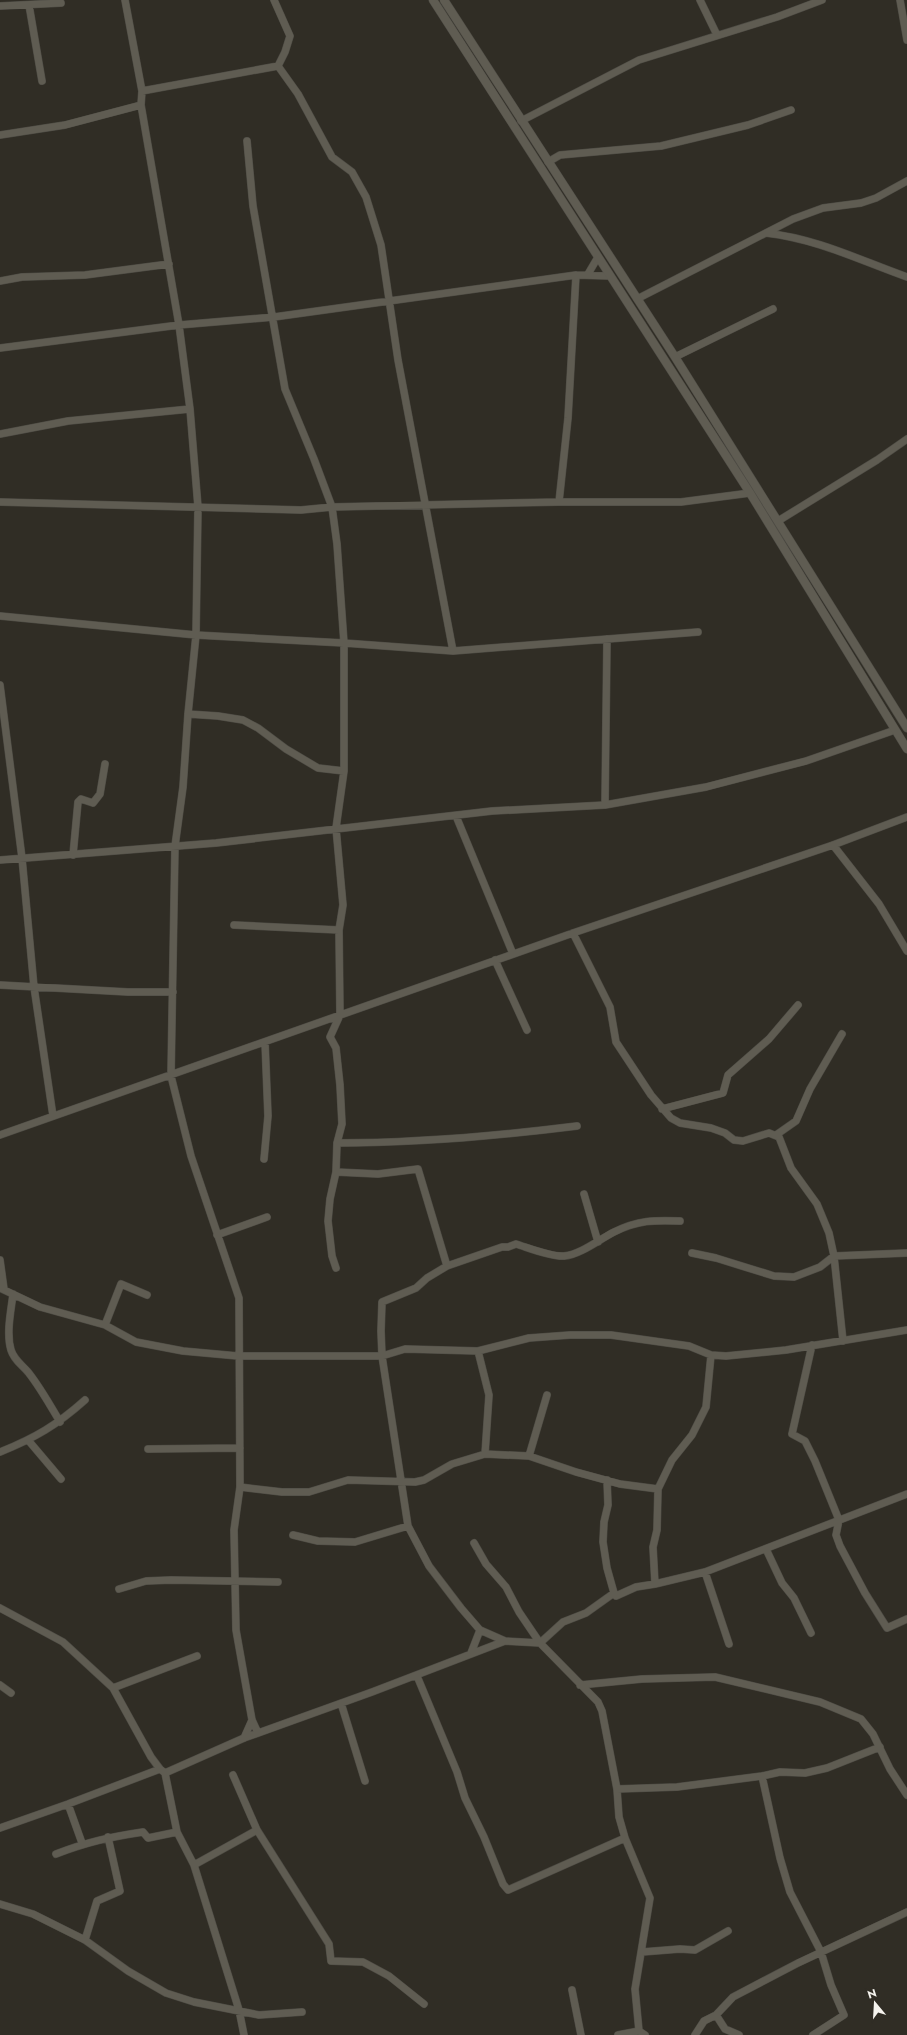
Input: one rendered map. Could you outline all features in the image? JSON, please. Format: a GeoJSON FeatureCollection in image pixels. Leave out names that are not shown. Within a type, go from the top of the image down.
{"type":"FeatureCollection","features":[{"type":"Feature","properties":{"kind":"street"},"geometry":{"type":"LineString","coordinates":[[125,0],[142,91],[142,105],[179,325],[190,409],[198,507],[196,635],[188,714],[183,787],[175,846],[171,1076],[191,1156],[239,1298],[238,1356],[240,1487],[234,1530],[236,1630],[252,1720],[258,1733]]}},
{"type":"Feature","properties":{"kind":"street"},"geometry":{"type":"LineString","coordinates":[[274,0],[290,36],[285,52],[278,66]]}},
{"type":"Feature","properties":{"kind":"street"},"geometry":{"type":"LineString","coordinates":[[433,0],[750,494],[907,749]]}},
{"type":"Feature","properties":{"kind":"street"},"geometry":{"type":"LineString","coordinates":[[444,0],[637,299],[906,724]]}},
{"type":"Feature","properties":{"kind":"street"},"geometry":{"type":"LineString","coordinates":[[700,0],[717,35]]}},
{"type":"Feature","properties":{"kind":"street"},"geometry":{"type":"LineString","coordinates":[[521,121],[639,60],[777,17],[822,0]]}},
{"type":"Feature","properties":{"kind":"street"},"geometry":{"type":"LineString","coordinates":[[900,0],[907,40]]}},
{"type":"Feature","properties":{"kind":"street"},"geometry":{"type":"LineString","coordinates":[[0,6],[61,3]]}},
{"type":"Feature","properties":{"kind":"street"},"geometry":{"type":"LineString","coordinates":[[30,5],[42,81]]}},
{"type":"Feature","properties":{"kind":"street"},"geometry":{"type":"LineString","coordinates":[[142,91],[278,66]]}},
{"type":"Feature","properties":{"kind":"street"},"geometry":{"type":"LineString","coordinates":[[278,66],[298,94],[332,157],[352,172],[366,197],[380,245],[389,302],[453,652]]}},
{"type":"Feature","properties":{"kind":"street"},"geometry":{"type":"LineString","coordinates":[[0,136],[65,125],[142,105]]}},
{"type":"Feature","properties":{"kind":"street"},"geometry":{"type":"LineString","coordinates":[[548,162],[560,154],[660,146],[748,125],[791,110]]}},
{"type":"Feature","properties":{"kind":"street"},"geometry":{"type":"LineString","coordinates":[[246,141],[253,206],[274,317],[278,358],[285,389],[332,507],[337,544],[344,643],[344,771],[336,828],[343,905],[339,930],[340,1015],[330,1037],[336,1048],[342,1124],[337,1143],[336,1172],[330,1199],[328,1221],[332,1256],[336,1268]]}},
{"type":"Feature","properties":{"kind":"street"},"geometry":{"type":"LineString","coordinates":[[637,299],[793,219],[822,208],[860,203],[876,198],[907,181]]}},
{"type":"Feature","properties":{"kind":"street"},"geometry":{"type":"LineString","coordinates":[[766,233],[815,242],[907,277]]}},
{"type":"Feature","properties":{"kind":"street"},"geometry":{"type":"LineString","coordinates":[[588,274],[598,257]]}},
{"type":"Feature","properties":{"kind":"street"},"geometry":{"type":"LineString","coordinates":[[0,281],[22,277],[85,275],[169,264]]}},
{"type":"Feature","properties":{"kind":"street"},"geometry":{"type":"LineString","coordinates":[[0,348],[179,325],[274,317],[576,275],[588,274],[610,276]]}},
{"type":"Feature","properties":{"kind":"street"},"geometry":{"type":"LineString","coordinates":[[559,502],[568,418],[576,275]]}},
{"type":"Feature","properties":{"kind":"street"},"geometry":{"type":"LineString","coordinates":[[674,357],[773,309]]}},
{"type":"Feature","properties":{"kind":"street"},"geometry":{"type":"LineString","coordinates":[[0,434],[68,421],[190,409]]}},
{"type":"Feature","properties":{"kind":"street"},"geometry":{"type":"LineString","coordinates":[[778,521],[877,460],[907,439]]}},
{"type":"Feature","properties":{"kind":"street"},"geometry":{"type":"LineString","coordinates":[[0,502],[301,510],[332,507],[559,502],[681,502],[750,494]]}},
{"type":"Feature","properties":{"kind":"street"},"geometry":{"type":"LineString","coordinates":[[0,616],[196,635],[344,643],[453,652],[698,632]]}},
{"type":"Feature","properties":{"kind":"street"},"geometry":{"type":"LineString","coordinates":[[605,804],[607,640]]}},
{"type":"Feature","properties":{"kind":"street"},"geometry":{"type":"LineString","coordinates":[[870,687],[880,682]]}},
{"type":"Feature","properties":{"kind":"street"},"geometry":{"type":"LineString","coordinates":[[0,684],[22,858],[34,986],[53,1116]]}},
{"type":"Feature","properties":{"kind":"street"},"geometry":{"type":"LineString","coordinates":[[188,714],[218,716],[243,720],[258,728],[286,749],[318,768],[344,771]]}},
{"type":"Feature","properties":{"kind":"street"},"geometry":{"type":"LineString","coordinates":[[0,860],[175,846],[535,808],[605,804],[706,787],[806,761],[895,730]]}},
{"type":"Feature","properties":{"kind":"street"},"geometry":{"type":"LineString","coordinates":[[73,855],[76,807],[81,799],[93,803],[100,794],[105,764]]}},
{"type":"Feature","properties":{"kind":"street"},"geometry":{"type":"LineString","coordinates":[[456,816],[513,954]]}},
{"type":"Feature","properties":{"kind":"street"},"geometry":{"type":"LineString","coordinates":[[0,1135],[171,1076],[495,960],[833,845],[907,817]]}},
{"type":"Feature","properties":{"kind":"street"},"geometry":{"type":"LineString","coordinates":[[833,845],[878,904],[907,950]]}},
{"type":"Feature","properties":{"kind":"street"},"geometry":{"type":"LineString","coordinates":[[234,925],[339,930]]}},
{"type":"Feature","properties":{"kind":"street"},"geometry":{"type":"LineString","coordinates":[[573,933],[610,1006],[616,1042],[662,1109],[680,1123],[711,1128],[725,1133],[734,1140],[744,1141],[769,1133],[778,1137],[792,1168],[817,1204],[829,1233],[834,1256],[843,1340]]}},
{"type":"Feature","properties":{"kind":"street"},"geometry":{"type":"LineString","coordinates":[[495,960],[527,1030]]}},
{"type":"Feature","properties":{"kind":"street"},"geometry":{"type":"LineString","coordinates":[[0,985],[128,992],[173,992]]}},
{"type":"Feature","properties":{"kind":"street"},"geometry":{"type":"LineString","coordinates":[[662,1109],[723,1094],[728,1074],[769,1039],[798,1005]]}},
{"type":"Feature","properties":{"kind":"street"},"geometry":{"type":"LineString","coordinates":[[776,1136],[796,1121],[810,1089],[842,1034]]}},
{"type":"Feature","properties":{"kind":"street"},"geometry":{"type":"LineString","coordinates":[[264,1159],[268,1116],[265,1042]]}},
{"type":"Feature","properties":{"kind":"street"},"geometry":{"type":"LineString","coordinates":[[337,1143],[393,1143],[480,1137],[577,1126]]}},
{"type":"Feature","properties":{"kind":"street"},"geometry":{"type":"LineString","coordinates":[[336,1172],[378,1174],[418,1169],[447,1266]]}},
{"type":"Feature","properties":{"kind":"street"},"geometry":{"type":"LineString","coordinates":[[584,1194],[598,1242]]}},
{"type":"Feature","properties":{"kind":"street"},"geometry":{"type":"LineString","coordinates":[[217,1235],[267,1217]]}},
{"type":"Feature","properties":{"kind":"street"},"geometry":{"type":"LineString","coordinates":[[614,1593],[586,1613],[563,1622],[540,1643],[505,1641],[480,1630],[429,1566],[408,1526],[382,1356],[382,1302],[416,1288],[427,1278],[447,1266],[516,1244],[533,1250],[564,1256],[598,1242],[614,1232],[650,1220],[680,1221]]}},
{"type":"Feature","properties":{"kind":"street"},"geometry":{"type":"LineString","coordinates":[[692,1253],[716,1258],[774,1276],[783,1277],[794,1277],[820,1267],[834,1256],[907,1253]]}},
{"type":"Feature","properties":{"kind":"street"},"geometry":{"type":"LineString","coordinates":[[0,1260],[2,1288],[13,1294],[40,1307],[105,1325],[136,1342],[182,1352],[238,1356],[382,1356],[405,1349],[478,1351],[529,1338],[570,1335],[611,1335],[689,1346],[711,1355],[726,1356],[812,1345],[907,1330]]}},
{"type":"Feature","properties":{"kind":"street"},"geometry":{"type":"LineString","coordinates":[[105,1325],[121,1284],[147,1295]]}},
{"type":"Feature","properties":{"kind":"street"},"geometry":{"type":"LineString","coordinates":[[13,1294],[10,1337],[11,1350],[16,1360],[28,1372],[42,1391],[60,1422]]}},
{"type":"Feature","properties":{"kind":"street"},"geometry":{"type":"LineString","coordinates":[[812,1345],[792,1434],[805,1442],[839,1520],[836,1535],[840,1546],[865,1593],[887,1628],[907,1619]]}},
{"type":"Feature","properties":{"kind":"street"},"geometry":{"type":"LineString","coordinates":[[478,1351],[489,1395],[485,1454]]}},
{"type":"Feature","properties":{"kind":"street"},"geometry":{"type":"LineString","coordinates":[[655,1584],[653,1547],[657,1530],[658,1489],[672,1460],[692,1435],[706,1407],[711,1355]]}},
{"type":"Feature","properties":{"kind":"street"},"geometry":{"type":"LineString","coordinates":[[529,1456],[547,1395]]}},
{"type":"Feature","properties":{"kind":"street"},"geometry":{"type":"LineString","coordinates":[[0,1452],[28,1440],[60,1422],[85,1400]]}},
{"type":"Feature","properties":{"kind":"street"},"geometry":{"type":"LineString","coordinates":[[28,1440],[61,1479]]}},
{"type":"Feature","properties":{"kind":"street"},"geometry":{"type":"LineString","coordinates":[[148,1449],[240,1448]]}},
{"type":"Feature","properties":{"kind":"street"},"geometry":{"type":"LineString","coordinates":[[240,1487],[282,1492],[309,1492],[348,1480],[415,1482],[424,1480],[452,1464],[485,1454],[529,1456],[576,1472],[620,1484],[658,1489]]}},
{"type":"Feature","properties":{"kind":"street"},"geometry":{"type":"LineString","coordinates":[[607,1480],[608,1505],[604,1522],[604,1542],[607,1568],[616,1596],[636,1587],[705,1572],[907,1494]]}},
{"type":"Feature","properties":{"kind":"street"},"geometry":{"type":"LineString","coordinates":[[293,1535],[318,1541],[356,1542],[408,1526]]}},
{"type":"Feature","properties":{"kind":"street"},"geometry":{"type":"LineString","coordinates":[[474,1543],[486,1564],[506,1587],[519,1612],[540,1643],[598,1702],[602,1711],[617,1789],[619,1817],[625,1838],[650,1898],[635,1989],[642,2033],[618,2035]]}},
{"type":"Feature","properties":{"kind":"street"},"geometry":{"type":"LineString","coordinates":[[766,1549],[782,1582],[794,1598],[811,1633]]}},
{"type":"Feature","properties":{"kind":"street"},"geometry":{"type":"LineString","coordinates":[[705,1572],[729,1644]]}},
{"type":"Feature","properties":{"kind":"street"},"geometry":{"type":"LineString","coordinates":[[119,1589],[152,1581],[278,1582]]}},
{"type":"Feature","properties":{"kind":"street"},"geometry":{"type":"LineString","coordinates":[[0,1608],[63,1642],[113,1688],[151,1757],[162,1771],[177,1832],[194,1865],[239,2010],[244,2035]]}},
{"type":"Feature","properties":{"kind":"street"},"geometry":{"type":"LineString","coordinates":[[471,1653],[480,1630]]}},
{"type":"Feature","properties":{"kind":"street"},"geometry":{"type":"LineString","coordinates":[[0,1828],[162,1771],[244,1738],[417,1676],[471,1653],[505,1641]]}},
{"type":"Feature","properties":{"kind":"street"},"geometry":{"type":"LineString","coordinates":[[113,1688],[197,1656]]}},
{"type":"Feature","properties":{"kind":"street"},"geometry":{"type":"LineString","coordinates":[[417,1676],[457,1772],[465,1798],[484,1837],[503,1884],[508,1890],[625,1838]]}},
{"type":"Feature","properties":{"kind":"street"},"geometry":{"type":"LineString","coordinates":[[580,1685],[642,1679],[715,1677],[754,1685],[769,1691],[820,1702],[861,1719],[874,1734],[890,1769],[907,1795]]}},
{"type":"Feature","properties":{"kind":"street"},"geometry":{"type":"LineString","coordinates":[[0,1685],[11,1693]]}},
{"type":"Feature","properties":{"kind":"street"},"geometry":{"type":"LineString","coordinates":[[341,1703],[365,1781]]}},
{"type":"Feature","properties":{"kind":"street"},"geometry":{"type":"LineString","coordinates":[[244,1738],[252,1720]]}},
{"type":"Feature","properties":{"kind":"street"},"geometry":{"type":"LineString","coordinates":[[617,1789],[677,1788],[780,1772],[805,1773],[827,1768],[880,1747]]}},
{"type":"Feature","properties":{"kind":"street"},"geometry":{"type":"LineString","coordinates":[[233,1775],[257,1830],[329,1944],[331,1961],[363,1962],[389,1976],[424,2004]]}},
{"type":"Feature","properties":{"kind":"street"},"geometry":{"type":"LineString","coordinates":[[762,1776],[780,1858],[790,1892],[821,1952],[831,1985],[844,2015],[813,2035]]}},
{"type":"Feature","properties":{"kind":"street"},"geometry":{"type":"LineString","coordinates":[[68,1804],[82,1843]]}},
{"type":"Feature","properties":{"kind":"street"},"geometry":{"type":"LineString","coordinates":[[194,1865],[257,1830]]}},
{"type":"Feature","properties":{"kind":"street"},"geometry":{"type":"LineString","coordinates":[[56,1854],[82,1843],[108,1837],[143,1832],[148,1838],[177,1832]]}},
{"type":"Feature","properties":{"kind":"street"},"geometry":{"type":"LineString","coordinates":[[86,1940],[97,1901],[120,1891],[108,1837]]}},
{"type":"Feature","properties":{"kind":"street"},"geometry":{"type":"LineString","coordinates":[[0,1904],[33,1914],[86,1940],[122,1966],[166,1993],[194,2002],[259,2015],[302,2012]]}},
{"type":"Feature","properties":{"kind":"street"},"geometry":{"type":"LineString","coordinates":[[695,2035],[704,2021],[716,2015],[733,1997],[821,1952],[907,1912]]}},
{"type":"Feature","properties":{"kind":"street"},"geometry":{"type":"LineString","coordinates":[[642,1952],[680,1949],[695,1950],[728,1931]]}},
{"type":"Feature","properties":{"kind":"street"},"geometry":{"type":"LineString","coordinates":[[572,1990],[581,2035]]}},
{"type":"Feature","properties":{"kind":"street"},"geometry":{"type":"LineString","coordinates":[[716,2015],[725,2029],[739,2035]]}}]}
